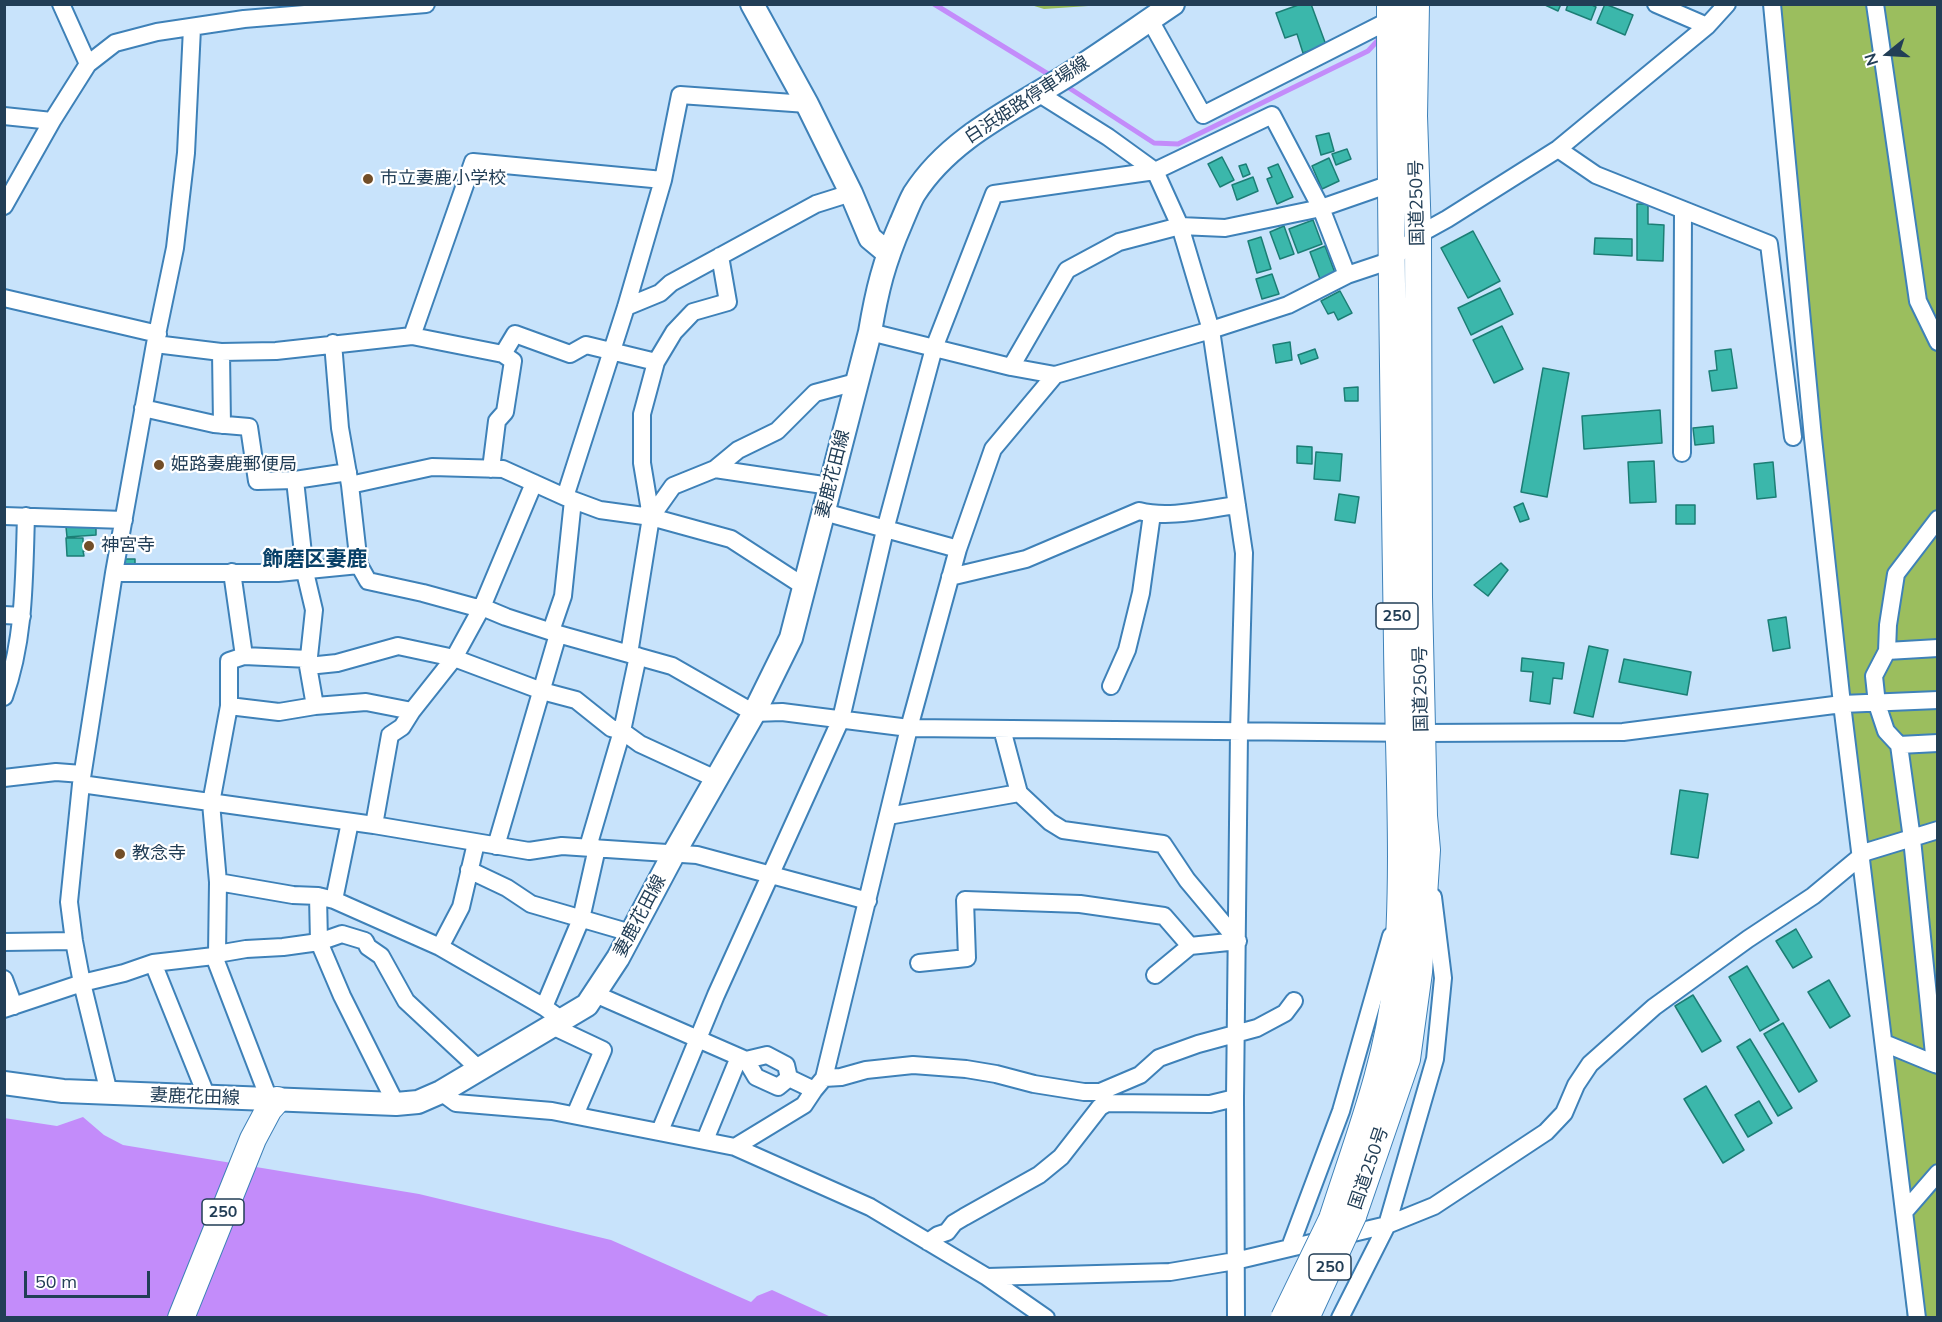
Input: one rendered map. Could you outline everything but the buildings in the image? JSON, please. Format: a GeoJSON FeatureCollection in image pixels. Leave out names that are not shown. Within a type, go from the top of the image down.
{"type":"FeatureCollection","features":[{"type":"Feature","properties":{"kind":"highway","name":"国道250号"},"geometry":{"type":"LineString","coordinates":[[1284,1317],[1342,1217],[1382,1061],[1396,983],[1401,852],[1419,597],[1418,235],[1414,116],[1416,4]]}},
{"type":"Feature","properties":{"kind":"highway","name":"国道250号"},"geometry":{"type":"LineString","coordinates":[[1306,1317],[1342,1217],[1407,1059],[1419,972],[1427,850],[1424,816],[1410,733],[1392,260],[1390,12]]}},
{"type":"Feature","properties":{"kind":"highway","name":"250"},"geometry":{"type":"LineString","coordinates":[[181,1317],[253,1138],[273,1100]]}},
{"type":"Feature","properties":{"kind":"main road"},"geometry":{"type":"LineString","coordinates":[[752,4],[807,104],[851,193],[870,238],[888,253]]}},
{"type":"Feature","properties":{"kind":"main road","name":"白浜姫路停車場線"},"geometry":{"type":"LineString","coordinates":[[888,253],[914,195],[933,170],[956,146],[985,125],[1071,73],[1173,4]]}},
{"type":"Feature","properties":{"kind":"main road","name":"妻鹿花田線"},"geometry":{"type":"LineString","coordinates":[[4,1083],[63,1091],[396,1104],[418,1102],[441,1092],[479,1069],[552,1018],[587,1005],[632,933],[674,853],[754,713],[791,638],[870,332],[879,283],[888,253]]}},
{"type":"Feature","properties":{"kind":"street"},"geometry":{"type":"LineString","coordinates":[[62,4],[88,64]]}},
{"type":"Feature","properties":{"kind":"street"},"geometry":{"type":"LineString","coordinates":[[4,206],[52,121],[88,64],[115,43],[157,32],[244,19],[426,4]]}},
{"type":"Feature","properties":{"kind":"street"},"geometry":{"type":"LineString","coordinates":[[1656,4],[1707,26]]}},
{"type":"Feature","properties":{"kind":"street"},"geometry":{"type":"LineString","coordinates":[[870,332],[1011,367],[1055,375],[1288,306],[1347,275],[1392,260],[1418,235],[1558,149],[1707,26],[1726,4]]}},
{"type":"Feature","properties":{"kind":"street"},"geometry":{"type":"LineString","coordinates":[[1772,4],[1813,438],[1842,704],[1917,1317]]}},
{"type":"Feature","properties":{"kind":"street"},"geometry":{"type":"LineString","coordinates":[[1875,4],[1918,301],[1938,342]]}},
{"type":"Feature","properties":{"kind":"street"},"geometry":{"type":"LineString","coordinates":[[1150,20],[1203,115],[1390,12]]}},
{"type":"Feature","properties":{"kind":"street"},"geometry":{"type":"LineString","coordinates":[[109,1093],[82,983],[69,902],[82,779],[114,573],[143,408],[175,248],[186,153],[192,28]]}},
{"type":"Feature","properties":{"kind":"street"},"geometry":{"type":"LineString","coordinates":[[1043,90],[1155,171],[1180,226],[1211,330],[1244,553],[1239,732],[1235,1098],[1236,1317]]}},
{"type":"Feature","properties":{"kind":"street"},"geometry":{"type":"LineString","coordinates":[[496,846],[542,690],[563,596],[569,498],[663,180],[680,95],[807,104]]}},
{"type":"Feature","properties":{"kind":"street"},"geometry":{"type":"LineString","coordinates":[[660,1131],[698,1039],[841,719],[885,530],[934,348],[994,194],[1155,171],[1272,115],[1321,208],[1347,275]]}},
{"type":"Feature","properties":{"kind":"street"},"geometry":{"type":"LineString","coordinates":[[4,116],[52,121]]}},
{"type":"Feature","properties":{"kind":"street"},"geometry":{"type":"LineString","coordinates":[[1558,149],[1596,176],[1769,244],[1793,437]]}},
{"type":"Feature","properties":{"kind":"street"},"geometry":{"type":"LineString","coordinates":[[412,336],[474,162],[663,180]]}},
{"type":"Feature","properties":{"kind":"street"},"geometry":{"type":"LineString","coordinates":[[1011,367],[1067,270],[1119,242],[1180,226],[1225,228],[1321,208],[1390,184]]}},
{"type":"Feature","properties":{"kind":"street"},"geometry":{"type":"LineString","coordinates":[[626,307],[660,294],[671,283],[816,204],[851,193]]}},
{"type":"Feature","properties":{"kind":"street"},"geometry":{"type":"LineString","coordinates":[[1682,453],[1683,210]]}},
{"type":"Feature","properties":{"kind":"street"},"geometry":{"type":"LineString","coordinates":[[552,1018],[581,919],[592,848],[622,730],[634,655],[651,517],[642,463],[642,414],[656,363],[674,332],[693,312],[728,302],[720,256]]}},
{"type":"Feature","properties":{"kind":"street"},"geometry":{"type":"LineString","coordinates":[[4,298],[156,339],[221,352],[276,351],[412,336],[503,354],[513,361],[505,412],[497,421],[490,469]]}},
{"type":"Feature","properties":{"kind":"street"},"geometry":{"type":"LineString","coordinates":[[503,354],[515,334],[570,354],[586,345],[656,363]]}},
{"type":"Feature","properties":{"kind":"street"},"geometry":{"type":"LineString","coordinates":[[333,343],[340,428],[349,478],[359,565],[368,581],[482,607],[555,633],[672,666],[754,713],[782,712],[909,728],[1410,733],[1623,732],[1842,704],[1938,700]]}},
{"type":"Feature","properties":{"kind":"street"},"geometry":{"type":"LineString","coordinates":[[221,352],[222,425]]}},
{"type":"Feature","properties":{"kind":"street"},"geometry":{"type":"LineString","coordinates":[[735,1147],[804,1105],[819,1084],[868,901],[909,728],[958,549],[993,449],[1055,375]]}},
{"type":"Feature","properties":{"kind":"street"},"geometry":{"type":"LineString","coordinates":[[651,517],[673,486],[715,469],[738,450],[777,431],[815,393],[856,382]]}},
{"type":"Feature","properties":{"kind":"street"},"geometry":{"type":"LineString","coordinates":[[143,408],[222,425],[249,427],[257,481],[349,478],[432,467],[503,470],[600,510],[651,517],[731,539],[805,587]]}},
{"type":"Feature","properties":{"kind":"street"},"geometry":{"type":"LineString","coordinates":[[715,469],[830,486]]}},
{"type":"Feature","properties":{"kind":"street"},"geometry":{"type":"LineString","coordinates":[[295,480],[305,572],[314,610],[309,662],[315,706]]}},
{"type":"Feature","properties":{"kind":"street"},"geometry":{"type":"LineString","coordinates":[[374,825],[390,735],[402,727],[454,658],[482,607],[534,483]]}},
{"type":"Feature","properties":{"kind":"street"},"geometry":{"type":"LineString","coordinates":[[950,577],[1026,559],[1139,511],[1152,514],[1237,505]]}},
{"type":"Feature","properties":{"kind":"street"},"geometry":{"type":"LineString","coordinates":[[824,512],[958,549]]}},
{"type":"Feature","properties":{"kind":"street"},"geometry":{"type":"LineString","coordinates":[[1111,686],[1127,650],[1141,593],[1152,514]]}},
{"type":"Feature","properties":{"kind":"street"},"geometry":{"type":"LineString","coordinates":[[4,516],[124,520]]}},
{"type":"Feature","properties":{"kind":"street"},"geometry":{"type":"LineString","coordinates":[[6,687],[22,616],[26,516]]}},
{"type":"Feature","properties":{"kind":"street"},"geometry":{"type":"LineString","coordinates":[[1884,1043],[1936,1065],[1912,839],[1899,745],[1886,731],[1877,704],[1874,676],[1887,651],[1888,625],[1896,574],[1938,519]]}},
{"type":"Feature","properties":{"kind":"street"},"geometry":{"type":"LineString","coordinates":[[114,573],[305,572],[359,565]]}},
{"type":"Feature","properties":{"kind":"street"},"geometry":{"type":"LineString","coordinates":[[232,572],[244,656]]}},
{"type":"Feature","properties":{"kind":"street"},"geometry":{"type":"LineString","coordinates":[[4,615],[22,616]]}},
{"type":"Feature","properties":{"kind":"street"},"geometry":{"type":"LineString","coordinates":[[273,1100],[215,955],[218,882],[211,803],[229,706],[229,661],[244,656],[337,663],[398,646],[454,658],[576,700],[611,728],[622,730],[640,744],[716,779]]}},
{"type":"Feature","properties":{"kind":"street"},"geometry":{"type":"LineString","coordinates":[[1887,651],[1938,648]]}},
{"type":"Feature","properties":{"kind":"street"},"geometry":{"type":"LineString","coordinates":[[229,706],[279,712],[315,706],[366,702],[412,711]]}},
{"type":"Feature","properties":{"kind":"street"},"geometry":{"type":"LineString","coordinates":[[1002,729],[1019,793],[1050,822],[1063,830],[1163,844],[1188,880],[1238,941]]}},
{"type":"Feature","properties":{"kind":"street"},"geometry":{"type":"LineString","coordinates":[[1899,745],[1938,743]]}},
{"type":"Feature","properties":{"kind":"street"},"geometry":{"type":"LineString","coordinates":[[4,778],[56,772],[211,803],[374,825],[530,851],[562,846],[698,855],[868,901]]}},
{"type":"Feature","properties":{"kind":"street"},"geometry":{"type":"LineString","coordinates":[[888,816],[1019,793]]}},
{"type":"Feature","properties":{"kind":"street"},"geometry":{"type":"LineString","coordinates":[[350,822],[326,898],[319,942],[342,996],[396,1104]]}},
{"type":"Feature","properties":{"kind":"street"},"geometry":{"type":"LineString","coordinates":[[987,1277],[1170,1272],[1235,1262],[1387,1225],[1434,1206],[1546,1132],[1564,1113],[1576,1085],[1590,1064],[1654,1007],[1748,939],[1813,896],[1866,852],[1938,830]]}},
{"type":"Feature","properties":{"kind":"street"},"geometry":{"type":"LineString","coordinates":[[440,947],[460,907],[476,843]]}},
{"type":"Feature","properties":{"kind":"street"},"geometry":{"type":"LineString","coordinates":[[1340,1317],[1387,1225],[1436,1059],[1443,978],[1427,850]]}},
{"type":"Feature","properties":{"kind":"street"},"geometry":{"type":"LineString","coordinates":[[469,870],[507,888],[531,904],[632,933]]}},
{"type":"Feature","properties":{"kind":"street"},"geometry":{"type":"LineString","coordinates":[[218,882],[293,895],[326,898],[381,921],[440,947],[603,1050],[575,1115]]}},
{"type":"Feature","properties":{"kind":"street"},"geometry":{"type":"LineString","coordinates":[[919,963],[967,958],[965,900],[1080,904],[1164,916],[1190,946]]}},
{"type":"Feature","properties":{"kind":"street"},"geometry":{"type":"LineString","coordinates":[[1290,1247],[1341,1111],[1399,906]]}},
{"type":"Feature","properties":{"kind":"street"},"geometry":{"type":"LineString","coordinates":[[368,947],[381,921]]}},
{"type":"Feature","properties":{"kind":"street"},"geometry":{"type":"LineString","coordinates":[[4,979],[9,1007],[153,963],[246,949],[319,942],[342,934],[365,941],[368,947],[381,956],[406,1001],[479,1069]]}},
{"type":"Feature","properties":{"kind":"street"},"geometry":{"type":"LineString","coordinates":[[4,942],[74,940]]}},
{"type":"Feature","properties":{"kind":"street"},"geometry":{"type":"LineString","coordinates":[[1155,975],[1190,946],[1238,941]]}},
{"type":"Feature","properties":{"kind":"street"},"geometry":{"type":"LineString","coordinates":[[153,963],[207,1097]]}},
{"type":"Feature","properties":{"kind":"street"},"geometry":{"type":"LineString","coordinates":[[595,994],[742,1059],[767,1055],[786,1065],[789,1078],[819,1084],[866,1071],[913,1065],[996,1074],[1034,1084],[1100,1092],[1140,1075],[1159,1058],[1198,1044],[1257,1028],[1285,1013],[1294,1001]]}},
{"type":"Feature","properties":{"kind":"street"},"geometry":{"type":"LineString","coordinates":[[705,1140],[742,1059]]}},
{"type":"Feature","properties":{"kind":"street"},"geometry":{"type":"LineString","coordinates":[[441,1092],[456,1103],[552,1111],[735,1147],[870,1207],[987,1277],[1046,1317]]}},
{"type":"Feature","properties":{"kind":"street"},"geometry":{"type":"LineString","coordinates":[[928,1242],[938,1235],[947,1233],[964,1217],[1039,1174],[1061,1157],[1100,1107],[1107,1103],[1210,1104],[1235,1098]]}},
{"type":"Feature","properties":{"kind":"street"},"geometry":{"type":"LineString","coordinates":[[1905,1211],[1938,1173]]}},
{"type":"Feature","properties":{"kind":"green space"},"geometry":{"type":"Polygon","coordinates":[[[1031,5],[1103,5],[1044,9],[1031,5]]]}},
{"type":"Feature","properties":{"kind":"green space"},"geometry":{"type":"Polygon","coordinates":[[[1765,5],[1937,5],[1937,1317],[1907,1317],[1800,381],[1765,5]]]}},
{"type":"Feature","properties":{"kind":"shaded area"},"geometry":{"type":"Polygon","coordinates":[[[83,1117],[104,1135],[123,1145],[419,1194],[611,1240],[751,1302],[757,1296],[772,1290],[831,1317],[5,1317],[4,1118],[57,1126],[83,1117]]]}},
{"type":"Feature","properties":{"kind":"waterway"},"geometry":{"type":"LineString","coordinates":[[934,4],[1053,77]]}},
{"type":"Feature","properties":{"kind":"waterway"},"geometry":{"type":"LineString","coordinates":[[1063,84],[1154,143],[1178,144],[1368,51],[1381,37]]}},
{"type":"Feature","properties":{"kind":"place","name":"市立妻鹿小学校"},"geometry":{"type":"Point","coordinates":[368,179]}},
{"type":"Feature","properties":{"kind":"place","name":"姫路妻鹿郵便局"},"geometry":{"type":"Point","coordinates":[159,465]}},
{"type":"Feature","properties":{"kind":"place","name":"神宮寺"},"geometry":{"type":"Point","coordinates":[89,546]}},
{"type":"Feature","properties":{"kind":"place","name":"教念寺"},"geometry":{"type":"Point","coordinates":[120,854]}},
{"type":"Feature","properties":{"kind":"district","name":"飾磨区妻鹿"},"geometry":{"type":"Point","coordinates":[315,560]}}]}
